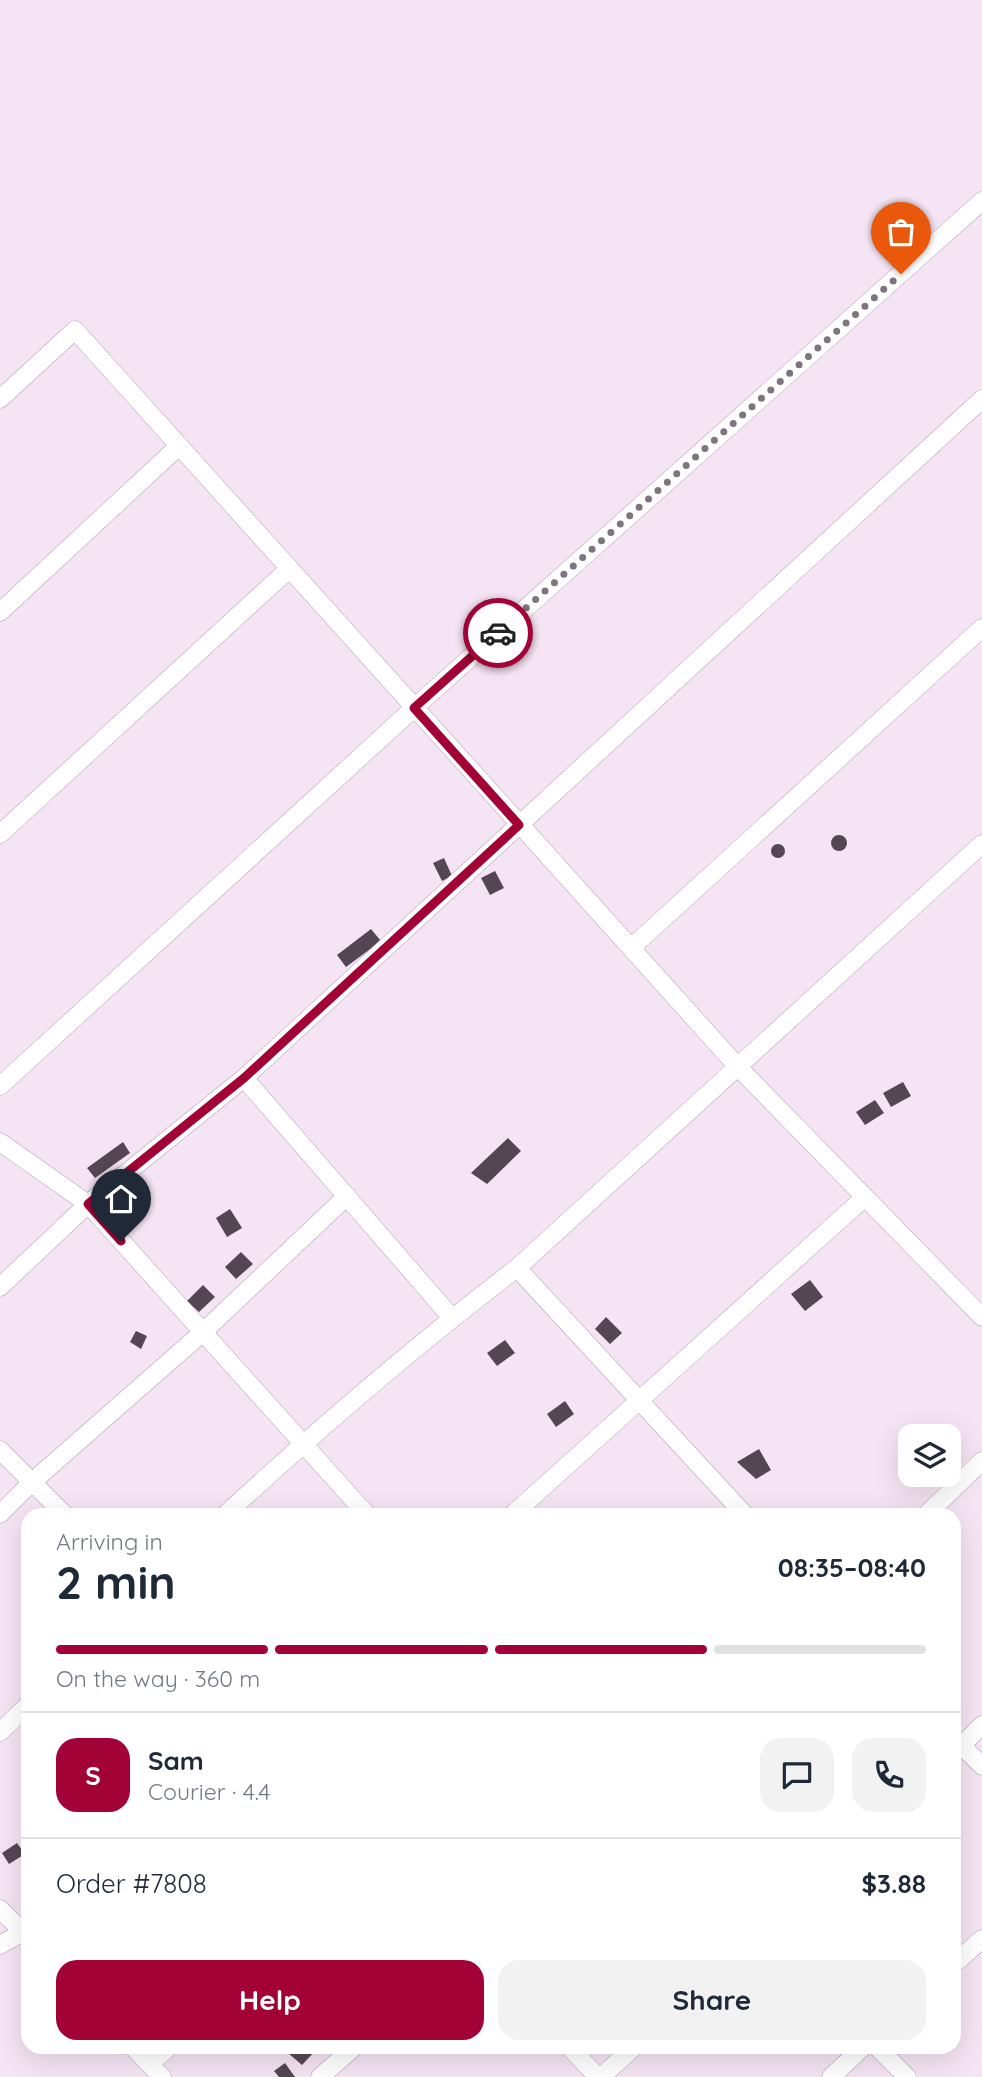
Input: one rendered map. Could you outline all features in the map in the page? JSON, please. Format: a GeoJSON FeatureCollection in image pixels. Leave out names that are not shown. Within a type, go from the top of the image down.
{"type":"FeatureCollection","features":[{"type":"Feature","properties":{"kind":"street"},"geometry":{"type":"LineString","coordinates":[[0,1086],[414,708],[982,201]]}},
{"type":"Feature","properties":{"kind":"street"},"geometry":{"type":"LineString","coordinates":[[0,399],[75,330],[738,1066],[982,1317]]}},
{"type":"Feature","properties":{"kind":"street"},"geometry":{"type":"LineString","coordinates":[[0,1287],[88,1204],[244,1078],[982,399]]}},
{"type":"Feature","properties":{"kind":"street"},"geometry":{"type":"LineString","coordinates":[[0,612],[179,446]]}},
{"type":"Feature","properties":{"kind":"street"},"geometry":{"type":"LineString","coordinates":[[0,834],[289,569]]}},
{"type":"Feature","properties":{"kind":"street"},"geometry":{"type":"LineString","coordinates":[[631,948],[982,628]]}},
{"type":"Feature","properties":{"kind":"street"},"geometry":{"type":"LineString","coordinates":[[233,1508],[302,1444],[452,1318],[517,1268],[982,844]]}},
{"type":"Feature","properties":{"kind":"street"},"geometry":{"type":"LineString","coordinates":[[244,1078],[452,1318]]}},
{"type":"Feature","properties":{"kind":"street"},"geometry":{"type":"LineString","coordinates":[[0,1142],[88,1204],[361,1508]]}},
{"type":"Feature","properties":{"kind":"street"},"geometry":{"type":"LineString","coordinates":[[0,1514],[32,1482],[203,1332],[347,1196]]}},
{"type":"Feature","properties":{"kind":"street"},"geometry":{"type":"LineString","coordinates":[[520,1508],[865,1197]]}},
{"type":"Feature","properties":{"kind":"street"},"geometry":{"type":"LineString","coordinates":[[517,1268],[739,1508]]}},
{"type":"Feature","properties":{"kind":"street"},"geometry":{"type":"LineString","coordinates":[[0,1450],[58,1508]]}},
{"type":"Feature","properties":{"kind":"street"},"geometry":{"type":"LineString","coordinates":[[933,1508],[982,1461]]}},
{"type":"Feature","properties":{"kind":"street"},"geometry":{"type":"LineString","coordinates":[[0,1732],[21,1711]]}},
{"type":"Feature","properties":{"kind":"street"},"geometry":{"type":"LineString","coordinates":[[961,1741],[982,1725]]}},
{"type":"Feature","properties":{"kind":"street"},"geometry":{"type":"LineString","coordinates":[[961,1749],[982,1766]]}},
{"type":"Feature","properties":{"kind":"street"},"geometry":{"type":"LineString","coordinates":[[0,1909],[21,1931]]}},
{"type":"Feature","properties":{"kind":"street"},"geometry":{"type":"LineString","coordinates":[[0,1945],[21,1937]]}},
{"type":"Feature","properties":{"kind":"street"},"geometry":{"type":"LineString","coordinates":[[961,1958],[982,1939]]}},
{"type":"Feature","properties":{"kind":"street"},"geometry":{"type":"LineString","coordinates":[[140,2054],[156,2071],[165,2054]]}},
{"type":"Feature","properties":{"kind":"street"},"geometry":{"type":"LineString","coordinates":[[320,2077],[346,2054]]}},
{"type":"Feature","properties":{"kind":"street"},"geometry":{"type":"LineString","coordinates":[[576,2054],[600,2077],[626,2054]]}},
{"type":"Feature","properties":{"kind":"street"},"geometry":{"type":"LineString","coordinates":[[831,2077],[856,2054]]}},
{"type":"Feature","properties":{"kind":"street"},"geometry":{"type":"LineString","coordinates":[[884,2054],[907,2077]]}},
{"type":"Feature","properties":{"kind":"building"},"geometry":{"type":"Polygon","coordinates":[[[839,835],[847,843],[839,851],[831,843],[839,835]]]}},
{"type":"Feature","properties":{"kind":"building"},"geometry":{"type":"Polygon","coordinates":[[[775,844],[781,844],[785,851],[781,858],[775,858],[771,854],[771,848],[775,844]]]}},
{"type":"Feature","properties":{"kind":"building"},"geometry":{"type":"Polygon","coordinates":[[[444,858],[452,876],[442,881],[433,863],[444,858]]]}},
{"type":"Feature","properties":{"kind":"building"},"geometry":{"type":"Polygon","coordinates":[[[495,871],[504,888],[490,895],[481,878],[495,871]]]}},
{"type":"Feature","properties":{"kind":"building"},"geometry":{"type":"Polygon","coordinates":[[[371,929],[381,941],[346,967],[337,955],[371,929]]]}},
{"type":"Feature","properties":{"kind":"building"},"geometry":{"type":"Polygon","coordinates":[[[903,1082],[911,1096],[891,1107],[883,1093],[903,1082]]]}},
{"type":"Feature","properties":{"kind":"building"},"geometry":{"type":"Polygon","coordinates":[[[875,1100],[884,1113],[865,1125],[856,1112],[875,1100]]]}},
{"type":"Feature","properties":{"kind":"building"},"geometry":{"type":"Polygon","coordinates":[[[508,1138],[521,1151],[487,1184],[471,1173],[508,1138]]]}},
{"type":"Feature","properties":{"kind":"building"},"geometry":{"type":"Polygon","coordinates":[[[123,1142],[130,1153],[95,1178],[87,1168],[123,1142]]]}},
{"type":"Feature","properties":{"kind":"building"},"geometry":{"type":"Polygon","coordinates":[[[230,1209],[242,1228],[227,1237],[216,1218],[230,1209]]]}},
{"type":"Feature","properties":{"kind":"building"},"geometry":{"type":"Polygon","coordinates":[[[241,1252],[253,1264],[236,1279],[225,1267],[241,1252]]]}},
{"type":"Feature","properties":{"kind":"building"},"geometry":{"type":"Polygon","coordinates":[[[810,1280],[823,1297],[805,1311],[791,1294],[810,1280]]]}},
{"type":"Feature","properties":{"kind":"building"},"geometry":{"type":"Polygon","coordinates":[[[203,1285],[215,1297],[199,1312],[187,1301],[203,1285]]]}},
{"type":"Feature","properties":{"kind":"building"},"geometry":{"type":"Polygon","coordinates":[[[606,1317],[622,1333],[610,1344],[595,1329],[606,1317]]]}},
{"type":"Feature","properties":{"kind":"building"},"geometry":{"type":"Polygon","coordinates":[[[136,1331],[147,1336],[141,1349],[130,1342],[136,1331]]]}},
{"type":"Feature","properties":{"kind":"building"},"geometry":{"type":"Polygon","coordinates":[[[505,1340],[515,1353],[497,1366],[487,1353],[505,1340]]]}},
{"type":"Feature","properties":{"kind":"building"},"geometry":{"type":"Polygon","coordinates":[[[565,1401],[574,1414],[556,1427],[547,1414],[565,1401]]]}},
{"type":"Feature","properties":{"kind":"building"},"geometry":{"type":"Polygon","coordinates":[[[759,1449],[771,1470],[756,1479],[737,1462],[759,1449]]]}},
{"type":"Feature","properties":{"kind":"building"},"geometry":{"type":"Polygon","coordinates":[[[17,1843],[21,1848],[21,1856],[9,1864],[2,1853],[17,1843]]]}},
{"type":"Feature","properties":{"kind":"building"},"geometry":{"type":"Polygon","coordinates":[[[289,2054],[312,2054],[302,2065],[289,2054]]]}},
{"type":"Feature","properties":{"kind":"building"},"geometry":{"type":"Polygon","coordinates":[[[285,2063],[295,2077],[279,2077],[274,2071],[285,2063]]]}},
{"type":"Feature","properties":{"kind":"way so far"},"geometry":{"type":"LineString","coordinates":[[498,633],[901,274]]}},
{"type":"Feature","properties":{"kind":"route"},"geometry":{"type":"LineString","coordinates":[[121,1241],[88,1204],[244,1078],[519,825],[414,708],[498,633]]}}]}
